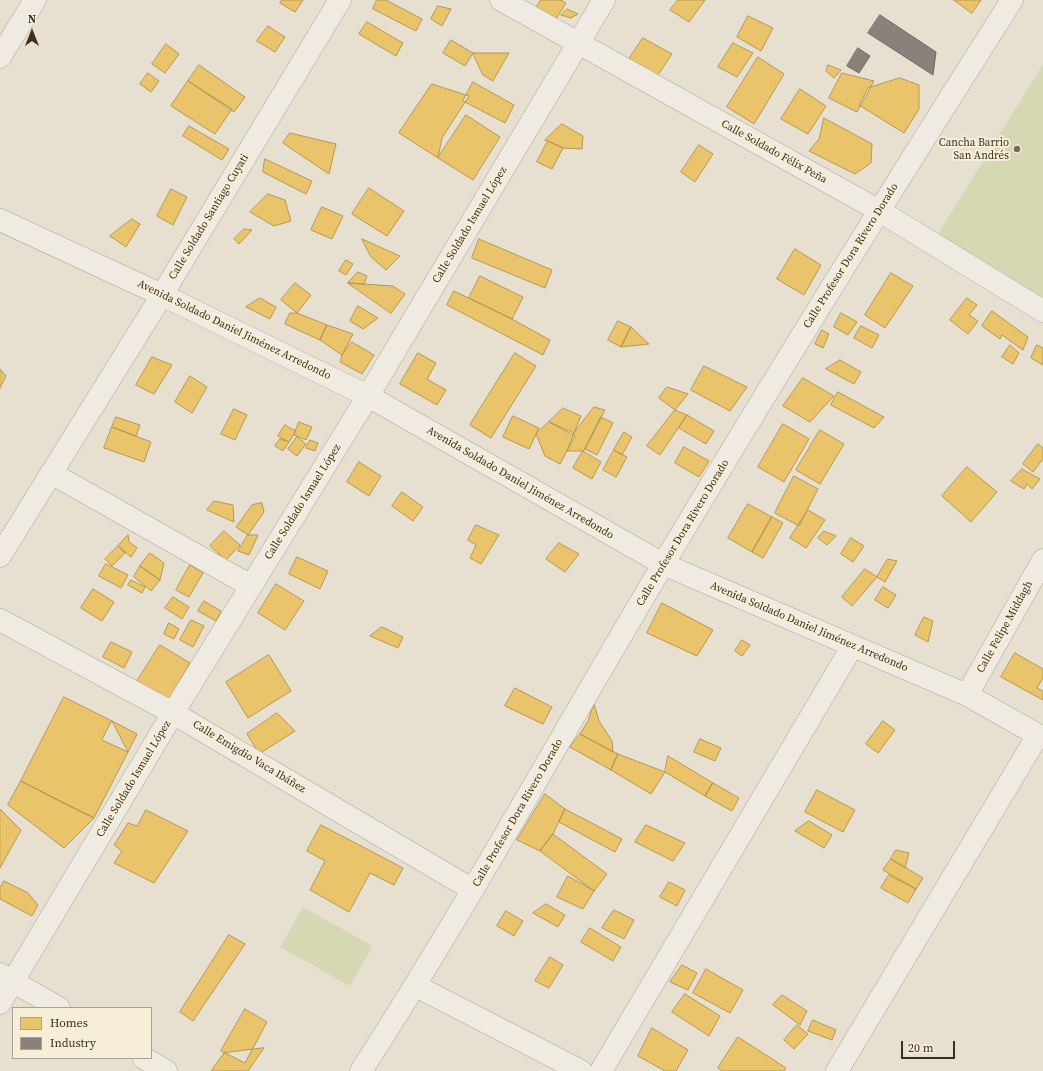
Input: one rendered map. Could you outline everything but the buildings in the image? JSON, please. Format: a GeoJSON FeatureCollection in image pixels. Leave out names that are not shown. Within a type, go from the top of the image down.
{"type":"FeatureCollection","features":[{"type":"Feature","properties":{"kind":"street"},"geometry":{"type":"LineString","coordinates":[[0,57],[35,0]]}},
{"type":"Feature","properties":{"kind":"street","name":"Calle Soldado Santiago Cuyati"},"geometry":{"type":"LineString","coordinates":[[0,556],[162,295],[340,0]]}},
{"type":"Feature","properties":{"kind":"street","name":"Calle Soldado Félix Peña"},"geometry":{"type":"LineString","coordinates":[[501,0],[577,44],[878,210],[1043,311]]}},
{"type":"Feature","properties":{"kind":"street","name":"Calle Soldado Ismael López"},"geometry":{"type":"LineString","coordinates":[[0,1003],[7,978],[368,396],[604,0]]}},
{"type":"Feature","properties":{"kind":"street","name":"Calle Profesor Dora Rivero Dorado"},"geometry":{"type":"LineString","coordinates":[[361,1071],[416,986],[663,564],[878,210],[1012,0]]}},
{"type":"Feature","properties":{"kind":"street","name":"Avenida Soldado Daniel Jiménez Arredondo"},"geometry":{"type":"LineString","coordinates":[[0,220],[162,295],[368,396],[663,564],[852,647],[967,695],[1040,737]]}},
{"type":"Feature","properties":{"kind":"street"},"geometry":{"type":"LineString","coordinates":[[51,473],[251,586]]}},
{"type":"Feature","properties":{"kind":"street","name":"Calle Felipe Middagh"},"geometry":{"type":"LineString","coordinates":[[967,695],[1043,560]]}},
{"type":"Feature","properties":{"kind":"street","name":"Calle Emigdio Vaca Ibáñez"},"geometry":{"type":"LineString","coordinates":[[0,620],[173,712],[473,890]]}},
{"type":"Feature","properties":{"kind":"street"},"geometry":{"type":"LineString","coordinates":[[601,1071],[852,647]]}},
{"type":"Feature","properties":{"kind":"street"},"geometry":{"type":"LineString","coordinates":[[837,1071],[1040,737]]}},
{"type":"Feature","properties":{"kind":"street"},"geometry":{"type":"LineString","coordinates":[[7,978],[57,1007]]}},
{"type":"Feature","properties":{"kind":"street"},"geometry":{"type":"LineString","coordinates":[[416,986],[582,1071]]}},
{"type":"Feature","properties":{"kind":"street"},"geometry":{"type":"LineString","coordinates":[[146,1059],[166,1071]]}},
{"type":"Feature","properties":{"kind":"green space","name":"Cancha Barrio San Andrés"},"geometry":{"type":"Polygon","coordinates":[[[1043,64],[1043,298],[938,234],[1043,64]]]}},
{"type":"Feature","properties":{"kind":"green space"},"geometry":{"type":"Polygon","coordinates":[[[303,907],[373,946],[350,986],[280,947],[303,907]]]}},
{"type":"Feature","properties":{"kind":"place","name":"Cancha Barrio San Andrés"},"geometry":{"type":"Point","coordinates":[1017,149]}}]}
